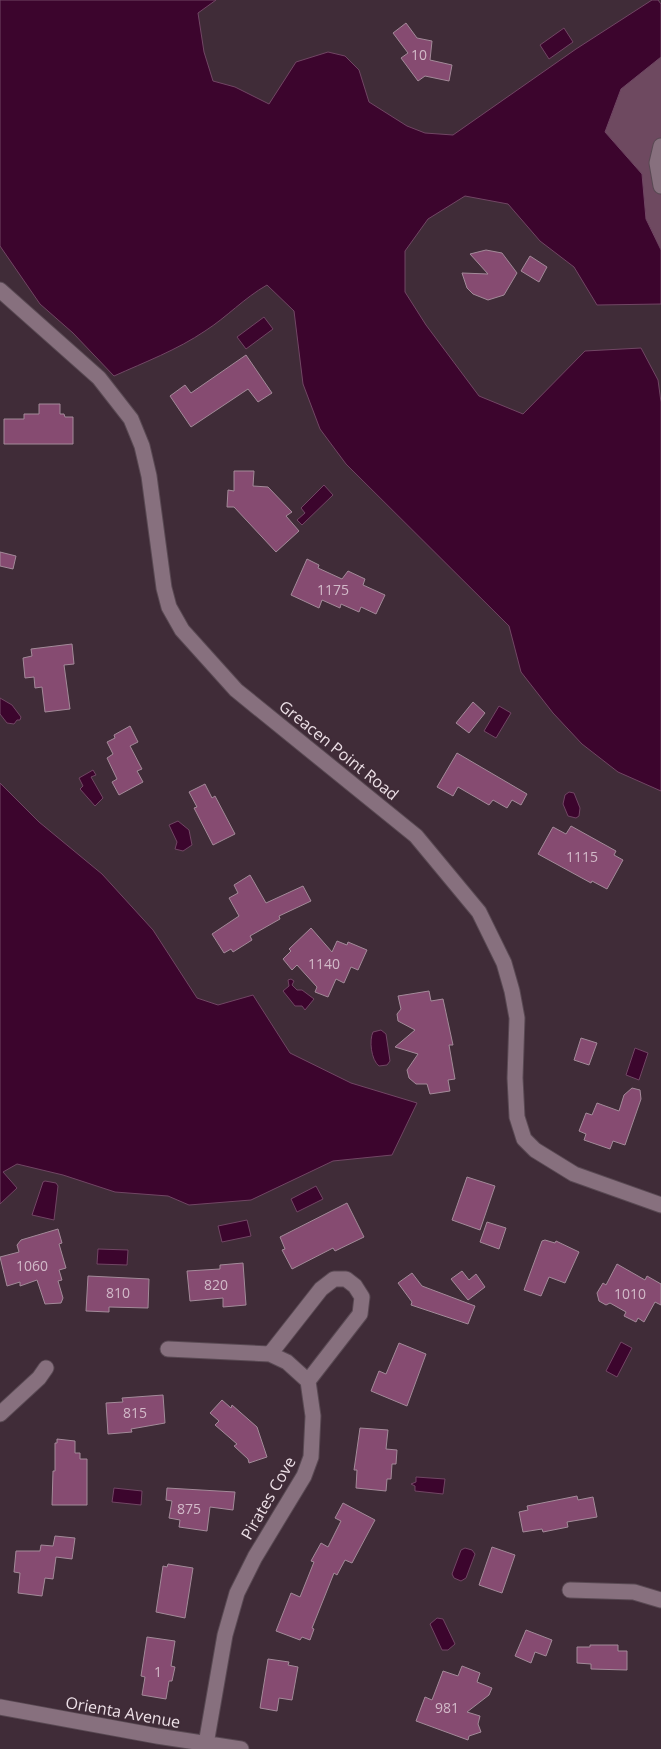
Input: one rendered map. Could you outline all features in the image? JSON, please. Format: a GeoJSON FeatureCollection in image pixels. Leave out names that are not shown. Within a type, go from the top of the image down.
{"type":"FeatureCollection","features":[{"type":"Feature","properties":{"kind":"street"},"geometry":{"type":"LineString","coordinates":[[661,146],[657,163],[661,186]]}},
{"type":"Feature","properties":{"kind":"street","name":"Greacen Point Road"},"geometry":{"type":"LineString","coordinates":[[0,290],[99,378],[131,419],[142,446],[149,476],[164,588],[170,607],[182,630],[236,690],[416,836],[479,912],[504,963],[512,991],[517,1018],[515,1078],[517,1117],[524,1139],[535,1150],[574,1174],[661,1206]]}},
{"type":"Feature","properties":{"kind":"street"},"geometry":{"type":"LineString","coordinates":[[168,1349],[270,1354],[287,1362],[308,1381],[360,1314],[362,1298],[356,1286],[346,1279],[334,1279],[321,1288],[270,1354]]}},
{"type":"Feature","properties":{"kind":"street"},"geometry":{"type":"LineString","coordinates":[[0,1414],[40,1378],[46,1368]]}},
{"type":"Feature","properties":{"kind":"street","name":"Pirates Cove"},"geometry":{"type":"LineString","coordinates":[[206,1744],[225,1635],[237,1594],[255,1557],[274,1529],[304,1476],[311,1457],[313,1416],[308,1381]]}},
{"type":"Feature","properties":{"kind":"street"},"geometry":{"type":"LineString","coordinates":[[570,1590],[634,1592],[661,1600]]}},
{"type":"Feature","properties":{"kind":"street","name":"Orienta Avenue"},"geometry":{"type":"LineString","coordinates":[[0,1708],[241,1749]]}},
{"type":"Feature","properties":{"kind":"shaded area"},"geometry":{"type":"Polygon","coordinates":[[[0,0],[216,0],[198,13],[204,52],[213,81],[235,87],[269,104],[296,62],[328,52],[345,56],[359,70],[369,102],[407,126],[425,133],[453,135],[576,49],[652,0],[658,0],[661,4],[661,57],[621,89],[605,132],[642,174],[646,219],[661,250],[661,304],[597,305],[574,267],[540,241],[508,204],[465,196],[428,219],[405,251],[405,292],[426,325],[479,396],[523,414],[585,351],[641,348],[658,380],[661,402],[661,791],[618,772],[582,744],[553,713],[521,672],[509,626],[346,464],[320,429],[303,384],[294,311],[267,285],[194,338],[114,376],[73,333],[40,304],[0,246],[0,0]]]}},
{"type":"Feature","properties":{"kind":"shaded area"},"geometry":{"type":"Polygon","coordinates":[[[564,28],[573,42],[549,59],[540,45],[564,28]]]}},
{"type":"Feature","properties":{"kind":"shaded area"},"geometry":{"type":"Polygon","coordinates":[[[661,57],[661,250],[646,219],[642,174],[605,132],[621,89],[661,57]]]}},
{"type":"Feature","properties":{"kind":"shaded area"},"geometry":{"type":"Polygon","coordinates":[[[264,317],[273,329],[246,349],[237,337],[264,317]]]}},
{"type":"Feature","properties":{"kind":"shaded area"},"geometry":{"type":"Polygon","coordinates":[[[324,485],[333,495],[302,525],[297,520],[305,513],[301,508],[324,485]]]}},
{"type":"Feature","properties":{"kind":"shaded area"},"geometry":{"type":"Polygon","coordinates":[[[0,698],[12,705],[21,717],[20,720],[17,720],[14,724],[7,723],[0,714],[0,698]]]}},
{"type":"Feature","properties":{"kind":"shaded area"},"geometry":{"type":"Polygon","coordinates":[[[499,706],[511,713],[496,738],[484,731],[499,706]]]}},
{"type":"Feature","properties":{"kind":"shaded area"},"geometry":{"type":"Polygon","coordinates":[[[93,770],[96,775],[91,777],[103,798],[95,806],[80,789],[83,786],[79,778],[93,770]]]}},
{"type":"Feature","properties":{"kind":"shaded area"},"geometry":{"type":"Polygon","coordinates":[[[0,783],[39,822],[102,874],[153,930],[197,998],[218,1005],[253,995],[290,1053],[351,1083],[417,1103],[392,1155],[333,1161],[251,1200],[189,1205],[168,1196],[115,1192],[63,1175],[17,1164],[3,1172],[17,1188],[0,1204],[0,783]]]}},
{"type":"Feature","properties":{"kind":"shaded area"},"geometry":{"type":"Polygon","coordinates":[[[569,792],[574,793],[580,808],[579,816],[576,818],[568,816],[563,804],[565,795],[569,792]]]}},
{"type":"Feature","properties":{"kind":"shaded area"},"geometry":{"type":"Polygon","coordinates":[[[178,821],[189,830],[192,845],[183,851],[175,849],[177,842],[169,825],[178,821]]]}},
{"type":"Feature","properties":{"kind":"shaded area"},"geometry":{"type":"Polygon","coordinates":[[[288,980],[294,981],[292,985],[297,990],[302,990],[314,999],[305,1010],[302,1006],[295,1006],[283,991],[289,986],[288,980]]]}},
{"type":"Feature","properties":{"kind":"shaded area"},"geometry":{"type":"Polygon","coordinates":[[[381,1030],[386,1034],[390,1061],[387,1065],[379,1066],[374,1059],[371,1040],[373,1032],[381,1030]]]}},
{"type":"Feature","properties":{"kind":"shaded area"},"geometry":{"type":"Polygon","coordinates":[[[635,1048],[648,1053],[639,1080],[626,1075],[635,1048]]]}},
{"type":"Feature","properties":{"kind":"shaded area"},"geometry":{"type":"Polygon","coordinates":[[[43,1182],[56,1183],[58,1186],[54,1220],[32,1215],[43,1182]]]}},
{"type":"Feature","properties":{"kind":"shaded area"},"geometry":{"type":"Polygon","coordinates":[[[316,1186],[323,1199],[297,1212],[291,1199],[316,1186]]]}},
{"type":"Feature","properties":{"kind":"shaded area"},"geometry":{"type":"Polygon","coordinates":[[[247,1220],[251,1236],[222,1242],[218,1226],[247,1220]]]}},
{"type":"Feature","properties":{"kind":"shaded area"},"geometry":{"type":"Polygon","coordinates":[[[98,1249],[128,1250],[127,1265],[97,1264],[98,1249]]]}},
{"type":"Feature","properties":{"kind":"shaded area"},"geometry":{"type":"Polygon","coordinates":[[[621,1342],[632,1348],[617,1377],[606,1371],[621,1342]]]}},
{"type":"Feature","properties":{"kind":"shaded area"},"geometry":{"type":"Polygon","coordinates":[[[416,1477],[445,1479],[443,1494],[415,1491],[415,1486],[411,1484],[416,1482],[416,1477]]]}},
{"type":"Feature","properties":{"kind":"shaded area"},"geometry":{"type":"Polygon","coordinates":[[[114,1488],[142,1491],[141,1505],[112,1502],[114,1488]]]}},
{"type":"Feature","properties":{"kind":"shaded area"},"geometry":{"type":"Polygon","coordinates":[[[465,1548],[472,1550],[475,1554],[466,1578],[461,1581],[454,1578],[452,1574],[461,1550],[465,1548]]]}},
{"type":"Feature","properties":{"kind":"shaded area"},"geometry":{"type":"Polygon","coordinates":[[[437,1618],[443,1619],[455,1644],[448,1650],[442,1650],[430,1624],[437,1618]]]}},
{"type":"Feature","properties":{"kind":"building"},"geometry":{"type":"Polygon","coordinates":[[[406,23],[417,38],[432,41],[430,60],[452,65],[449,81],[425,76],[418,81],[401,58],[408,53],[393,33],[406,23]]]}},
{"type":"Feature","properties":{"kind":"building"},"geometry":{"type":"Polygon","coordinates":[[[486,250],[502,253],[517,273],[504,295],[488,300],[473,294],[467,288],[462,273],[488,274],[470,254],[486,250]]]}},
{"type":"Feature","properties":{"kind":"building"},"geometry":{"type":"Polygon","coordinates":[[[530,256],[547,267],[539,282],[521,271],[530,256]]]}},
{"type":"Feature","properties":{"kind":"building"},"geometry":{"type":"Polygon","coordinates":[[[246,355],[272,393],[258,402],[248,389],[191,427],[170,396],[185,385],[191,393],[246,355]]]}},
{"type":"Feature","properties":{"kind":"building"},"geometry":{"type":"Polygon","coordinates":[[[39,404],[60,404],[60,414],[64,414],[65,417],[73,417],[73,444],[4,444],[4,419],[24,419],[24,414],[39,414],[39,404]]]}},
{"type":"Feature","properties":{"kind":"building"},"geometry":{"type":"Polygon","coordinates":[[[234,471],[254,471],[253,486],[268,487],[292,512],[286,516],[299,531],[276,552],[234,507],[227,507],[228,490],[234,491],[234,471]]]}},
{"type":"Feature","properties":{"kind":"building"},"geometry":{"type":"Polygon","coordinates":[[[0,552],[16,556],[13,569],[0,566],[0,552]]]}},
{"type":"Feature","properties":{"kind":"building"},"geometry":{"type":"Polygon","coordinates":[[[307,559],[319,565],[318,568],[342,579],[348,571],[365,579],[363,585],[385,595],[376,614],[361,607],[359,612],[341,604],[340,608],[322,600],[319,608],[291,595],[307,559]]]}},
{"type":"Feature","properties":{"kind":"building"},"geometry":{"type":"Polygon","coordinates":[[[72,644],[74,664],[64,665],[70,709],[45,712],[42,687],[35,688],[34,677],[25,678],[23,658],[32,656],[31,649],[72,644]]]}},
{"type":"Feature","properties":{"kind":"building"},"geometry":{"type":"Polygon","coordinates":[[[473,702],[485,713],[469,733],[456,723],[473,702]]]}},
{"type":"Feature","properties":{"kind":"building"},"geometry":{"type":"Polygon","coordinates":[[[130,726],[138,742],[130,746],[142,769],[137,771],[143,782],[119,795],[112,782],[117,779],[107,758],[113,754],[107,742],[115,738],[114,735],[130,726]]]}},
{"type":"Feature","properties":{"kind":"building"},"geometry":{"type":"Polygon","coordinates":[[[457,753],[527,794],[521,805],[512,800],[507,808],[493,800],[489,805],[458,787],[453,796],[437,787],[457,753]]]}},
{"type":"Feature","properties":{"kind":"building"},"geometry":{"type":"Polygon","coordinates":[[[205,784],[212,798],[215,796],[235,834],[213,845],[194,808],[197,807],[189,792],[205,784]]]}},
{"type":"Feature","properties":{"kind":"building"},"geometry":{"type":"Polygon","coordinates":[[[571,826],[616,851],[614,855],[623,860],[607,889],[592,881],[591,883],[538,854],[553,827],[566,834],[571,826]]]}},
{"type":"Feature","properties":{"kind":"building"},"geometry":{"type":"Polygon","coordinates":[[[250,875],[266,903],[303,886],[311,901],[279,916],[280,919],[250,936],[252,940],[233,952],[231,949],[224,953],[212,934],[239,916],[229,898],[238,893],[234,885],[250,875]]]}},
{"type":"Feature","properties":{"kind":"building"},"geometry":{"type":"Polygon","coordinates":[[[311,928],[332,952],[337,941],[347,945],[348,942],[367,950],[358,970],[351,967],[344,983],[336,979],[328,997],[315,992],[317,987],[297,965],[292,970],[283,959],[291,951],[289,949],[311,928]]]}},
{"type":"Feature","properties":{"kind":"building"},"geometry":{"type":"Polygon","coordinates":[[[429,991],[431,1001],[443,999],[453,1045],[449,1045],[455,1079],[448,1080],[450,1091],[430,1094],[427,1084],[416,1084],[409,1078],[407,1070],[418,1054],[395,1047],[415,1030],[398,1021],[397,1014],[401,1009],[398,996],[429,991]]]}},
{"type":"Feature","properties":{"kind":"building"},"geometry":{"type":"Polygon","coordinates":[[[581,1038],[597,1043],[589,1065],[574,1060],[581,1038]]]}},
{"type":"Feature","properties":{"kind":"building"},"geometry":{"type":"Polygon","coordinates":[[[632,1088],[640,1090],[641,1099],[625,1145],[613,1141],[610,1149],[584,1140],[586,1134],[579,1131],[586,1113],[592,1115],[597,1103],[619,1111],[624,1095],[632,1088]]]}},
{"type":"Feature","properties":{"kind":"building"},"geometry":{"type":"Polygon","coordinates":[[[467,1177],[495,1186],[480,1230],[452,1220],[467,1177]]]}},
{"type":"Feature","properties":{"kind":"building"},"geometry":{"type":"Polygon","coordinates":[[[347,1203],[364,1237],[335,1251],[333,1248],[292,1269],[282,1250],[285,1249],[280,1237],[347,1203]]]}},
{"type":"Feature","properties":{"kind":"building"},"geometry":{"type":"Polygon","coordinates":[[[487,1222],[506,1228],[499,1249],[480,1242],[487,1222]]]}},
{"type":"Feature","properties":{"kind":"building"},"geometry":{"type":"Polygon","coordinates":[[[58,1229],[62,1243],[59,1244],[66,1268],[59,1270],[62,1280],[58,1281],[63,1298],[61,1303],[45,1304],[37,1280],[20,1286],[20,1282],[7,1286],[0,1257],[19,1252],[17,1245],[21,1240],[58,1229]]]}},
{"type":"Feature","properties":{"kind":"building"},"geometry":{"type":"Polygon","coordinates":[[[542,1241],[555,1243],[556,1241],[579,1252],[565,1283],[549,1277],[541,1296],[524,1290],[542,1241]]]}},
{"type":"Feature","properties":{"kind":"building"},"geometry":{"type":"Polygon","coordinates":[[[243,1263],[246,1305],[223,1307],[223,1298],[190,1301],[187,1271],[220,1269],[220,1265],[243,1263]]]}},
{"type":"Feature","properties":{"kind":"building"},"geometry":{"type":"Polygon","coordinates":[[[617,1264],[645,1280],[647,1276],[661,1284],[661,1305],[655,1302],[644,1322],[638,1318],[636,1322],[624,1316],[626,1312],[610,1303],[606,1305],[599,1301],[597,1293],[603,1283],[606,1285],[617,1264]]]}},
{"type":"Feature","properties":{"kind":"building"},"geometry":{"type":"Polygon","coordinates":[[[462,1271],[469,1280],[476,1274],[485,1287],[468,1300],[451,1279],[462,1271]]]}},
{"type":"Feature","properties":{"kind":"building"},"geometry":{"type":"Polygon","coordinates":[[[412,1273],[422,1286],[475,1306],[468,1324],[411,1305],[412,1302],[398,1283],[412,1273]]]}},
{"type":"Feature","properties":{"kind":"building"},"geometry":{"type":"Polygon","coordinates":[[[88,1276],[149,1279],[148,1308],[109,1307],[109,1312],[86,1311],[88,1276]]]}},
{"type":"Feature","properties":{"kind":"building"},"geometry":{"type":"Polygon","coordinates":[[[399,1343],[426,1354],[407,1406],[371,1391],[379,1371],[386,1374],[399,1343]]]}},
{"type":"Feature","properties":{"kind":"building"},"geometry":{"type":"Polygon","coordinates":[[[163,1395],[165,1423],[131,1429],[132,1432],[108,1434],[106,1403],[123,1402],[122,1398],[163,1395]]]}},
{"type":"Feature","properties":{"kind":"building"},"geometry":{"type":"Polygon","coordinates":[[[222,1400],[231,1408],[232,1405],[257,1427],[267,1457],[249,1463],[248,1459],[234,1446],[237,1444],[215,1425],[219,1421],[210,1413],[222,1400]]]}},
{"type":"Feature","properties":{"kind":"building"},"geometry":{"type":"Polygon","coordinates":[[[360,1428],[388,1430],[386,1449],[397,1450],[396,1464],[392,1464],[391,1479],[387,1479],[386,1491],[356,1488],[357,1470],[354,1470],[360,1428]]]}},
{"type":"Feature","properties":{"kind":"building"},"geometry":{"type":"Polygon","coordinates":[[[57,1439],[75,1441],[75,1453],[80,1453],[80,1459],[87,1459],[87,1505],[52,1505],[55,1443],[57,1443],[57,1439]]]}},
{"type":"Feature","properties":{"kind":"building"},"geometry":{"type":"Polygon","coordinates":[[[167,1488],[235,1492],[233,1510],[210,1507],[207,1531],[179,1527],[180,1520],[169,1518],[172,1501],[166,1500],[167,1488]]]}},
{"type":"Feature","properties":{"kind":"building"},"geometry":{"type":"Polygon","coordinates":[[[577,1496],[578,1500],[593,1497],[597,1517],[567,1522],[568,1527],[543,1532],[542,1529],[523,1532],[519,1512],[528,1510],[527,1506],[577,1496]]]}},
{"type":"Feature","properties":{"kind":"building"},"geometry":{"type":"Polygon","coordinates":[[[343,1503],[375,1520],[352,1563],[345,1560],[337,1575],[334,1573],[312,1628],[314,1629],[310,1640],[302,1637],[300,1640],[276,1631],[291,1593],[300,1597],[314,1562],[311,1561],[321,1543],[328,1547],[341,1521],[335,1518],[343,1503]]]}},
{"type":"Feature","properties":{"kind":"building"},"geometry":{"type":"Polygon","coordinates":[[[55,1536],[75,1538],[72,1559],[56,1557],[53,1579],[45,1578],[42,1596],[18,1593],[20,1573],[14,1572],[16,1551],[40,1551],[41,1545],[53,1546],[55,1536]]]}},
{"type":"Feature","properties":{"kind":"building"},"geometry":{"type":"Polygon","coordinates":[[[492,1547],[515,1555],[502,1593],[479,1585],[492,1547]]]}},
{"type":"Feature","properties":{"kind":"building"},"geometry":{"type":"Polygon","coordinates":[[[168,1564],[193,1568],[185,1618],[156,1612],[163,1566],[167,1567],[168,1564]]]}},
{"type":"Feature","properties":{"kind":"building"},"geometry":{"type":"Polygon","coordinates":[[[526,1630],[552,1640],[546,1656],[535,1652],[531,1663],[515,1656],[526,1630]]]}},
{"type":"Feature","properties":{"kind":"building"},"geometry":{"type":"Polygon","coordinates":[[[147,1637],[175,1641],[171,1666],[175,1667],[172,1681],[169,1681],[166,1699],[142,1695],[145,1677],[141,1676],[147,1637]]]}},
{"type":"Feature","properties":{"kind":"building"},"geometry":{"type":"Polygon","coordinates":[[[590,1645],[618,1645],[618,1651],[627,1651],[627,1670],[591,1669],[591,1664],[577,1663],[577,1647],[590,1647],[590,1645]]]}},
{"type":"Feature","properties":{"kind":"building"},"geometry":{"type":"Polygon","coordinates":[[[268,1659],[289,1662],[288,1665],[298,1667],[292,1700],[279,1698],[277,1711],[260,1708],[268,1659]]]}},
{"type":"Feature","properties":{"kind":"building"},"geometry":{"type":"Polygon","coordinates":[[[462,1666],[480,1673],[477,1682],[492,1688],[489,1695],[467,1712],[480,1716],[478,1724],[481,1732],[469,1736],[468,1740],[416,1721],[425,1697],[432,1700],[443,1671],[458,1676],[462,1666]]]}}]}
